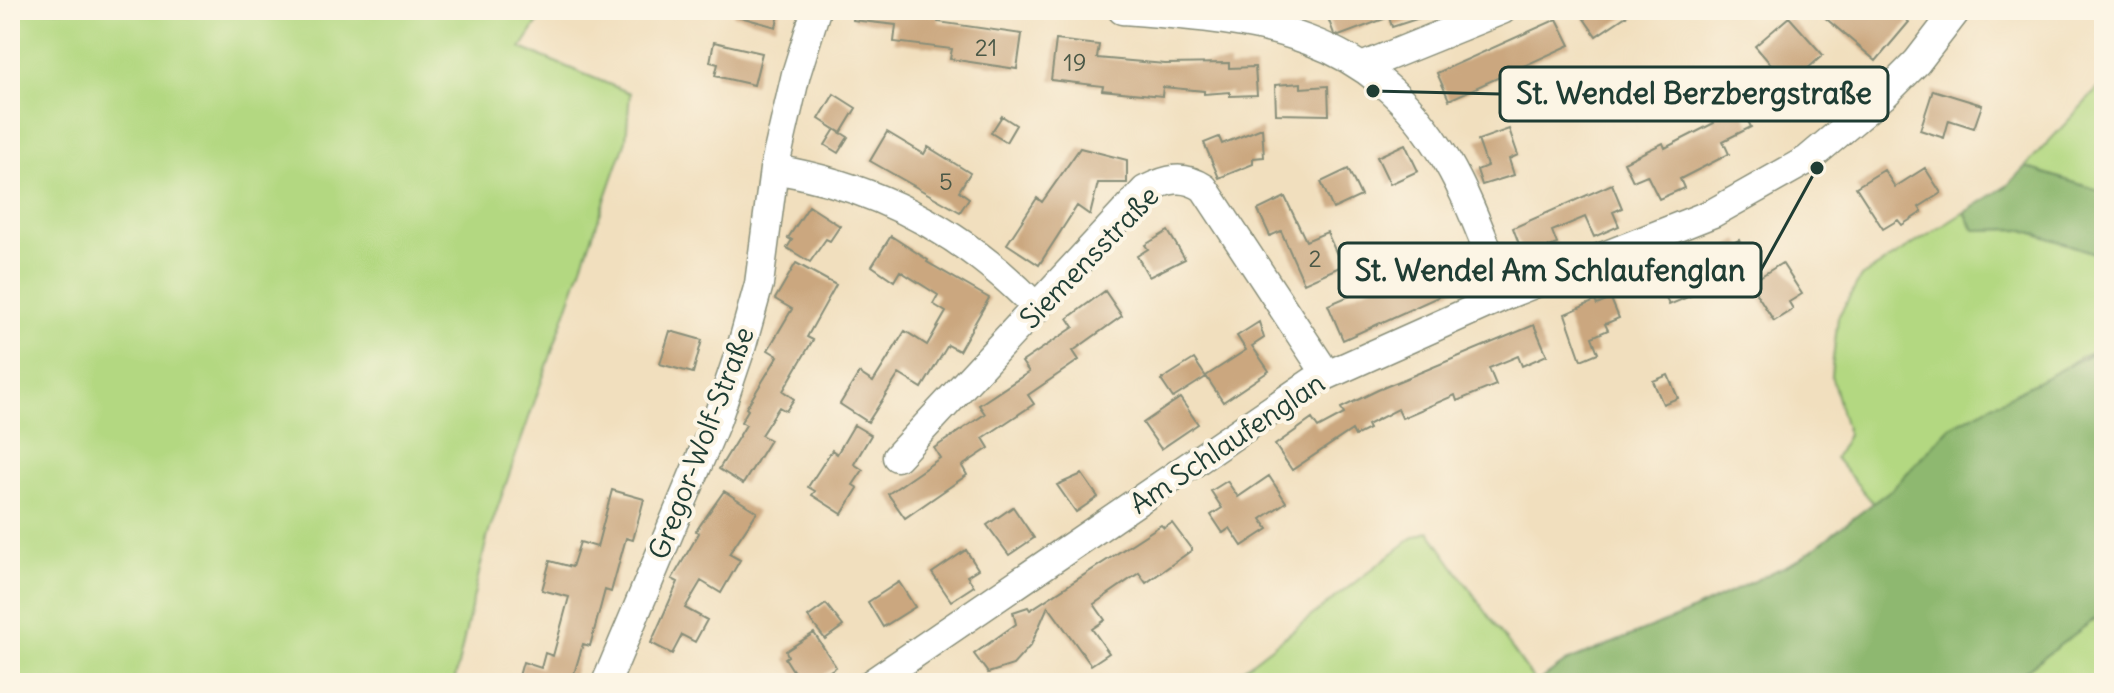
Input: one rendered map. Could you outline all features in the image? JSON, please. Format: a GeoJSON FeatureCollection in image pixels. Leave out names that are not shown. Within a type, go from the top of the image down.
{"type":"FeatureCollection","features":[{"type":"Feature","properties":{"kind":"street","name":"Gregor-Wolf-Straße"},"geometry":{"type":"LineString","coordinates":[[606,683],[717,419],[742,345],[759,284],[774,169],[796,74],[816,10]]}},
{"type":"Feature","properties":{"kind":"street"},"geometry":{"type":"LineString","coordinates":[[1122,10],[1255,23],[1314,41],[1364,66],[1411,113],[1443,154],[1506,295]]}},
{"type":"Feature","properties":{"kind":"street"},"geometry":{"type":"LineString","coordinates":[[1364,66],[1502,10]]}},
{"type":"Feature","properties":{"kind":"street","name":"Am Schlaufenglan"},"geometry":{"type":"LineString","coordinates":[[872,683],[1327,375],[1506,295],[1713,213],[1807,160],[1905,73],[1957,10]]}},
{"type":"Feature","properties":{"kind":"street"},"geometry":{"type":"LineString","coordinates":[[774,169],[802,174],[907,209],[962,243],[1037,308]]}},
{"type":"Feature","properties":{"kind":"street","name":"Siemensstraße"},"geometry":{"type":"LineString","coordinates":[[897,457],[1145,190],[1163,181],[1192,180],[1204,188],[1327,375]]}},
{"type":"Feature","properties":{"kind":"green space"},"geometry":{"type":"Polygon","coordinates":[[[10,10],[546,10],[521,48],[630,93],[626,140],[487,538],[454,683],[21,683],[10,672],[10,10]]]}},
{"type":"Feature","properties":{"kind":"green space"},"geometry":{"type":"Polygon","coordinates":[[[2104,82],[2104,192],[2025,167],[2104,82]]]}},
{"type":"Feature","properties":{"kind":"green space"},"geometry":{"type":"Polygon","coordinates":[[[2025,167],[2104,192],[2104,256],[2021,229],[1974,230],[1965,212],[2008,185],[2025,167]]]}},
{"type":"Feature","properties":{"kind":"green space"},"geometry":{"type":"Polygon","coordinates":[[[1965,212],[1974,230],[2021,229],[2104,256],[2104,347],[2081,356],[1873,503],[1835,458],[1848,435],[1831,375],[1838,317],[1861,277],[1965,212]]]}},
{"type":"Feature","properties":{"kind":"green space"},"geometry":{"type":"Polygon","coordinates":[[[2104,347],[2104,612],[2009,683],[1536,683],[1566,662],[1687,613],[1800,559],[1893,488],[1950,427],[2104,347]]]}},
{"type":"Feature","properties":{"kind":"green space"},"geometry":{"type":"Polygon","coordinates":[[[1429,531],[1536,683],[1225,683],[1412,538],[1429,531]]]}},
{"type":"Feature","properties":{"kind":"green space"},"geometry":{"type":"Polygon","coordinates":[[[2104,612],[2104,683],[2009,683],[2104,612]]]}},
{"type":"Feature","properties":{"kind":"building"},"geometry":{"type":"Polygon","coordinates":[[[733,10],[780,10],[776,27],[733,15],[733,10]]]}},
{"type":"Feature","properties":{"kind":"building"},"geometry":{"type":"Polygon","coordinates":[[[854,10],[939,15],[938,22],[1022,34],[1017,69],[950,59],[952,49],[894,42],[896,25],[853,20],[854,10]]]}},
{"type":"Feature","properties":{"kind":"building"},"geometry":{"type":"Polygon","coordinates":[[[1325,10],[1435,10],[1435,13],[1392,27],[1389,17],[1339,36],[1334,34],[1325,10]]]}},
{"type":"Feature","properties":{"kind":"building"},"geometry":{"type":"Polygon","coordinates":[[[1578,10],[1635,10],[1596,36],[1578,10]]]}},
{"type":"Feature","properties":{"kind":"building"},"geometry":{"type":"Polygon","coordinates":[[[1816,10],[1895,10],[1909,22],[1876,61],[1816,10]]]}},
{"type":"Feature","properties":{"kind":"building"},"geometry":{"type":"Polygon","coordinates":[[[1789,17],[1823,55],[1789,85],[1755,46],[1789,17]]]}},
{"type":"Feature","properties":{"kind":"building"},"geometry":{"type":"Polygon","coordinates":[[[1557,19],[1570,45],[1449,100],[1437,73],[1557,19]]]}},
{"type":"Feature","properties":{"kind":"building"},"geometry":{"type":"Polygon","coordinates":[[[1056,40],[1099,45],[1097,58],[1165,64],[1229,63],[1229,68],[1255,67],[1257,95],[1230,96],[1230,92],[1204,94],[1204,91],[1163,87],[1162,96],[1102,90],[1103,86],[1051,80],[1056,40]]]}},
{"type":"Feature","properties":{"kind":"building"},"geometry":{"type":"Polygon","coordinates":[[[714,42],[762,53],[754,85],[715,76],[718,64],[710,62],[714,42]]]}},
{"type":"Feature","properties":{"kind":"building"},"geometry":{"type":"Polygon","coordinates":[[[1301,83],[1301,88],[1328,86],[1329,115],[1276,114],[1275,85],[1301,83]]]}},
{"type":"Feature","properties":{"kind":"building"},"geometry":{"type":"Polygon","coordinates":[[[1933,90],[1982,105],[1974,128],[1949,120],[1944,138],[1920,130],[1933,90]]]}},
{"type":"Feature","properties":{"kind":"building"},"geometry":{"type":"Polygon","coordinates":[[[834,94],[856,108],[841,133],[819,119],[834,94]]]}},
{"type":"Feature","properties":{"kind":"building"},"geometry":{"type":"Polygon","coordinates":[[[1738,100],[1751,127],[1723,141],[1729,154],[1680,179],[1684,188],[1659,199],[1647,175],[1633,181],[1624,162],[1663,143],[1665,148],[1714,123],[1710,114],[1738,100]]]}},
{"type":"Feature","properties":{"kind":"building"},"geometry":{"type":"Polygon","coordinates":[[[1002,116],[1016,125],[1006,142],[991,133],[1002,116]]]}},
{"type":"Feature","properties":{"kind":"building"},"geometry":{"type":"Polygon","coordinates":[[[1262,128],[1264,157],[1253,158],[1253,164],[1219,178],[1204,143],[1219,137],[1222,144],[1262,128]]]}},
{"type":"Feature","properties":{"kind":"building"},"geometry":{"type":"Polygon","coordinates":[[[835,129],[848,137],[838,153],[825,145],[835,129]]]}},
{"type":"Feature","properties":{"kind":"building"},"geometry":{"type":"Polygon","coordinates":[[[1509,129],[1518,155],[1509,159],[1514,175],[1482,185],[1477,170],[1487,166],[1478,140],[1509,129]]]}},
{"type":"Feature","properties":{"kind":"building"},"geometry":{"type":"Polygon","coordinates":[[[887,132],[924,154],[928,147],[970,173],[959,191],[969,198],[960,212],[870,161],[887,132]]]}},
{"type":"Feature","properties":{"kind":"building"},"geometry":{"type":"Polygon","coordinates":[[[1405,144],[1418,171],[1390,184],[1377,157],[1405,144]]]}},
{"type":"Feature","properties":{"kind":"building"},"geometry":{"type":"Polygon","coordinates":[[[1080,148],[1127,160],[1127,183],[1098,183],[1090,215],[1077,206],[1039,265],[1007,244],[1037,198],[1042,202],[1080,148]]]}},
{"type":"Feature","properties":{"kind":"building"},"geometry":{"type":"Polygon","coordinates":[[[1925,168],[1941,193],[1919,207],[1922,212],[1902,225],[1898,220],[1883,229],[1856,187],[1884,170],[1895,187],[1925,168]]]}},
{"type":"Feature","properties":{"kind":"building"},"geometry":{"type":"Polygon","coordinates":[[[1348,169],[1361,196],[1333,209],[1321,182],[1348,169]]]}},
{"type":"Feature","properties":{"kind":"building"},"geometry":{"type":"Polygon","coordinates":[[[1612,184],[1622,208],[1613,212],[1619,226],[1594,237],[1585,217],[1552,231],[1557,244],[1524,257],[1513,228],[1612,184]]]}},
{"type":"Feature","properties":{"kind":"building"},"geometry":{"type":"Polygon","coordinates":[[[1285,197],[1306,241],[1327,232],[1342,266],[1304,283],[1281,231],[1270,236],[1258,210],[1285,197]]]}},
{"type":"Feature","properties":{"kind":"building"},"geometry":{"type":"Polygon","coordinates":[[[809,206],[840,226],[830,241],[826,239],[810,262],[787,248],[792,240],[788,238],[809,206]]]}},
{"type":"Feature","properties":{"kind":"building"},"geometry":{"type":"Polygon","coordinates":[[[1168,231],[1185,259],[1149,277],[1137,256],[1148,249],[1145,245],[1168,231]]]}},
{"type":"Feature","properties":{"kind":"building"},"geometry":{"type":"Polygon","coordinates":[[[891,236],[927,262],[989,298],[959,351],[948,345],[922,388],[899,374],[868,422],[840,404],[859,373],[873,382],[905,331],[927,345],[946,312],[933,304],[938,295],[900,271],[894,281],[872,266],[891,236]]]}},
{"type":"Feature","properties":{"kind":"building"},"geometry":{"type":"Polygon","coordinates":[[[1739,240],[1754,269],[1669,305],[1657,278],[1692,263],[1696,271],[1728,257],[1723,249],[1739,240]]]}},
{"type":"Feature","properties":{"kind":"building"},"geometry":{"type":"Polygon","coordinates":[[[1457,250],[1471,282],[1343,340],[1328,305],[1457,250]]]}},
{"type":"Feature","properties":{"kind":"building"},"geometry":{"type":"Polygon","coordinates":[[[796,263],[836,285],[807,337],[813,340],[783,391],[794,399],[786,411],[779,407],[761,435],[770,440],[743,484],[719,469],[746,425],[741,422],[748,410],[746,408],[778,356],[768,350],[792,309],[775,299],[796,263]]]}},
{"type":"Feature","properties":{"kind":"building"},"geometry":{"type":"Polygon","coordinates":[[[1782,263],[1802,294],[1789,302],[1793,309],[1774,321],[1750,283],[1782,263]]]}},
{"type":"Feature","properties":{"kind":"building"},"geometry":{"type":"Polygon","coordinates":[[[1105,291],[1122,316],[1073,351],[1079,360],[1028,395],[1034,404],[983,438],[989,448],[962,466],[967,475],[905,518],[888,494],[940,458],[934,448],[985,414],[979,405],[1029,372],[1022,362],[1074,327],[1068,318],[1105,291]]]}},
{"type":"Feature","properties":{"kind":"building"},"geometry":{"type":"Polygon","coordinates":[[[1611,299],[1619,318],[1605,324],[1608,330],[1592,337],[1598,353],[1581,360],[1565,314],[1595,301],[1597,305],[1611,299]]]}},
{"type":"Feature","properties":{"kind":"building"},"geometry":{"type":"Polygon","coordinates":[[[1259,322],[1264,338],[1252,346],[1269,371],[1223,402],[1206,376],[1246,350],[1237,336],[1259,322]]]}},
{"type":"Feature","properties":{"kind":"building"},"geometry":{"type":"Polygon","coordinates":[[[1534,325],[1547,355],[1522,366],[1518,356],[1489,368],[1496,385],[1457,401],[1455,395],[1402,418],[1398,409],[1367,425],[1369,429],[1355,436],[1352,430],[1292,470],[1275,445],[1312,419],[1318,428],[1344,414],[1341,408],[1378,390],[1534,325]]]}},
{"type":"Feature","properties":{"kind":"building"},"geometry":{"type":"Polygon","coordinates":[[[670,331],[702,340],[693,373],[660,364],[670,331]]]}},
{"type":"Feature","properties":{"kind":"building"},"geometry":{"type":"Polygon","coordinates":[[[1194,359],[1206,377],[1173,398],[1161,380],[1194,359]]]}},
{"type":"Feature","properties":{"kind":"building"},"geometry":{"type":"Polygon","coordinates":[[[1668,375],[1678,398],[1663,404],[1653,381],[1668,375]]]}},
{"type":"Feature","properties":{"kind":"building"},"geometry":{"type":"Polygon","coordinates":[[[1180,398],[1198,424],[1161,449],[1143,423],[1180,398]]]}},
{"type":"Feature","properties":{"kind":"building"},"geometry":{"type":"Polygon","coordinates":[[[854,425],[871,435],[854,464],[863,470],[853,485],[858,488],[842,514],[812,495],[815,491],[808,487],[832,450],[837,454],[854,425]]]}},
{"type":"Feature","properties":{"kind":"building"},"geometry":{"type":"Polygon","coordinates":[[[1082,474],[1098,497],[1076,512],[1057,485],[1082,474]]]}},
{"type":"Feature","properties":{"kind":"building"},"geometry":{"type":"Polygon","coordinates":[[[1269,476],[1286,502],[1261,519],[1268,529],[1242,546],[1230,528],[1223,533],[1211,515],[1222,508],[1211,491],[1227,481],[1238,497],[1269,476]]]}},
{"type":"Feature","properties":{"kind":"building"},"geometry":{"type":"Polygon","coordinates":[[[612,490],[644,499],[633,540],[626,538],[611,592],[605,590],[590,646],[583,644],[573,677],[579,679],[578,683],[517,683],[523,662],[541,668],[545,653],[553,656],[569,597],[542,590],[550,561],[572,567],[580,542],[597,547],[612,490]]]}},
{"type":"Feature","properties":{"kind":"building"},"geometry":{"type":"Polygon","coordinates":[[[724,491],[757,512],[729,554],[740,560],[721,593],[701,581],[685,608],[707,620],[695,642],[682,635],[672,654],[651,643],[678,582],[672,579],[699,533],[696,531],[724,491]]]}},
{"type":"Feature","properties":{"kind":"building"},"geometry":{"type":"Polygon","coordinates":[[[1013,507],[1034,538],[1009,555],[987,525],[1013,507]]]}},
{"type":"Feature","properties":{"kind":"building"},"geometry":{"type":"Polygon","coordinates":[[[1172,523],[1192,550],[1146,583],[1139,573],[1094,604],[1105,620],[1092,629],[1109,653],[1091,665],[1048,606],[1031,645],[1013,665],[988,673],[974,654],[1016,624],[1013,612],[1028,607],[1030,610],[1161,525],[1164,528],[1172,523]]]}},
{"type":"Feature","properties":{"kind":"building"},"geometry":{"type":"Polygon","coordinates":[[[966,550],[978,569],[967,576],[974,586],[951,601],[932,573],[966,550]]]}},
{"type":"Feature","properties":{"kind":"building"},"geometry":{"type":"Polygon","coordinates":[[[899,582],[915,607],[883,627],[868,602],[899,582]]]}},
{"type":"Feature","properties":{"kind":"building"},"geometry":{"type":"Polygon","coordinates":[[[826,604],[843,626],[825,639],[808,617],[826,604]]]}},
{"type":"Feature","properties":{"kind":"building"},"geometry":{"type":"Polygon","coordinates":[[[814,633],[836,667],[811,683],[801,683],[785,658],[788,656],[786,651],[814,633]]]}},
{"type":"Feature","properties":{"kind":"place","name":"St. Wendel Berzbergstraße"},"geometry":{"type":"Point","coordinates":[1373,91]}},
{"type":"Feature","properties":{"kind":"place","name":"St. Wendel Am Schlaufenglan"},"geometry":{"type":"Point","coordinates":[1817,168]}}]}
